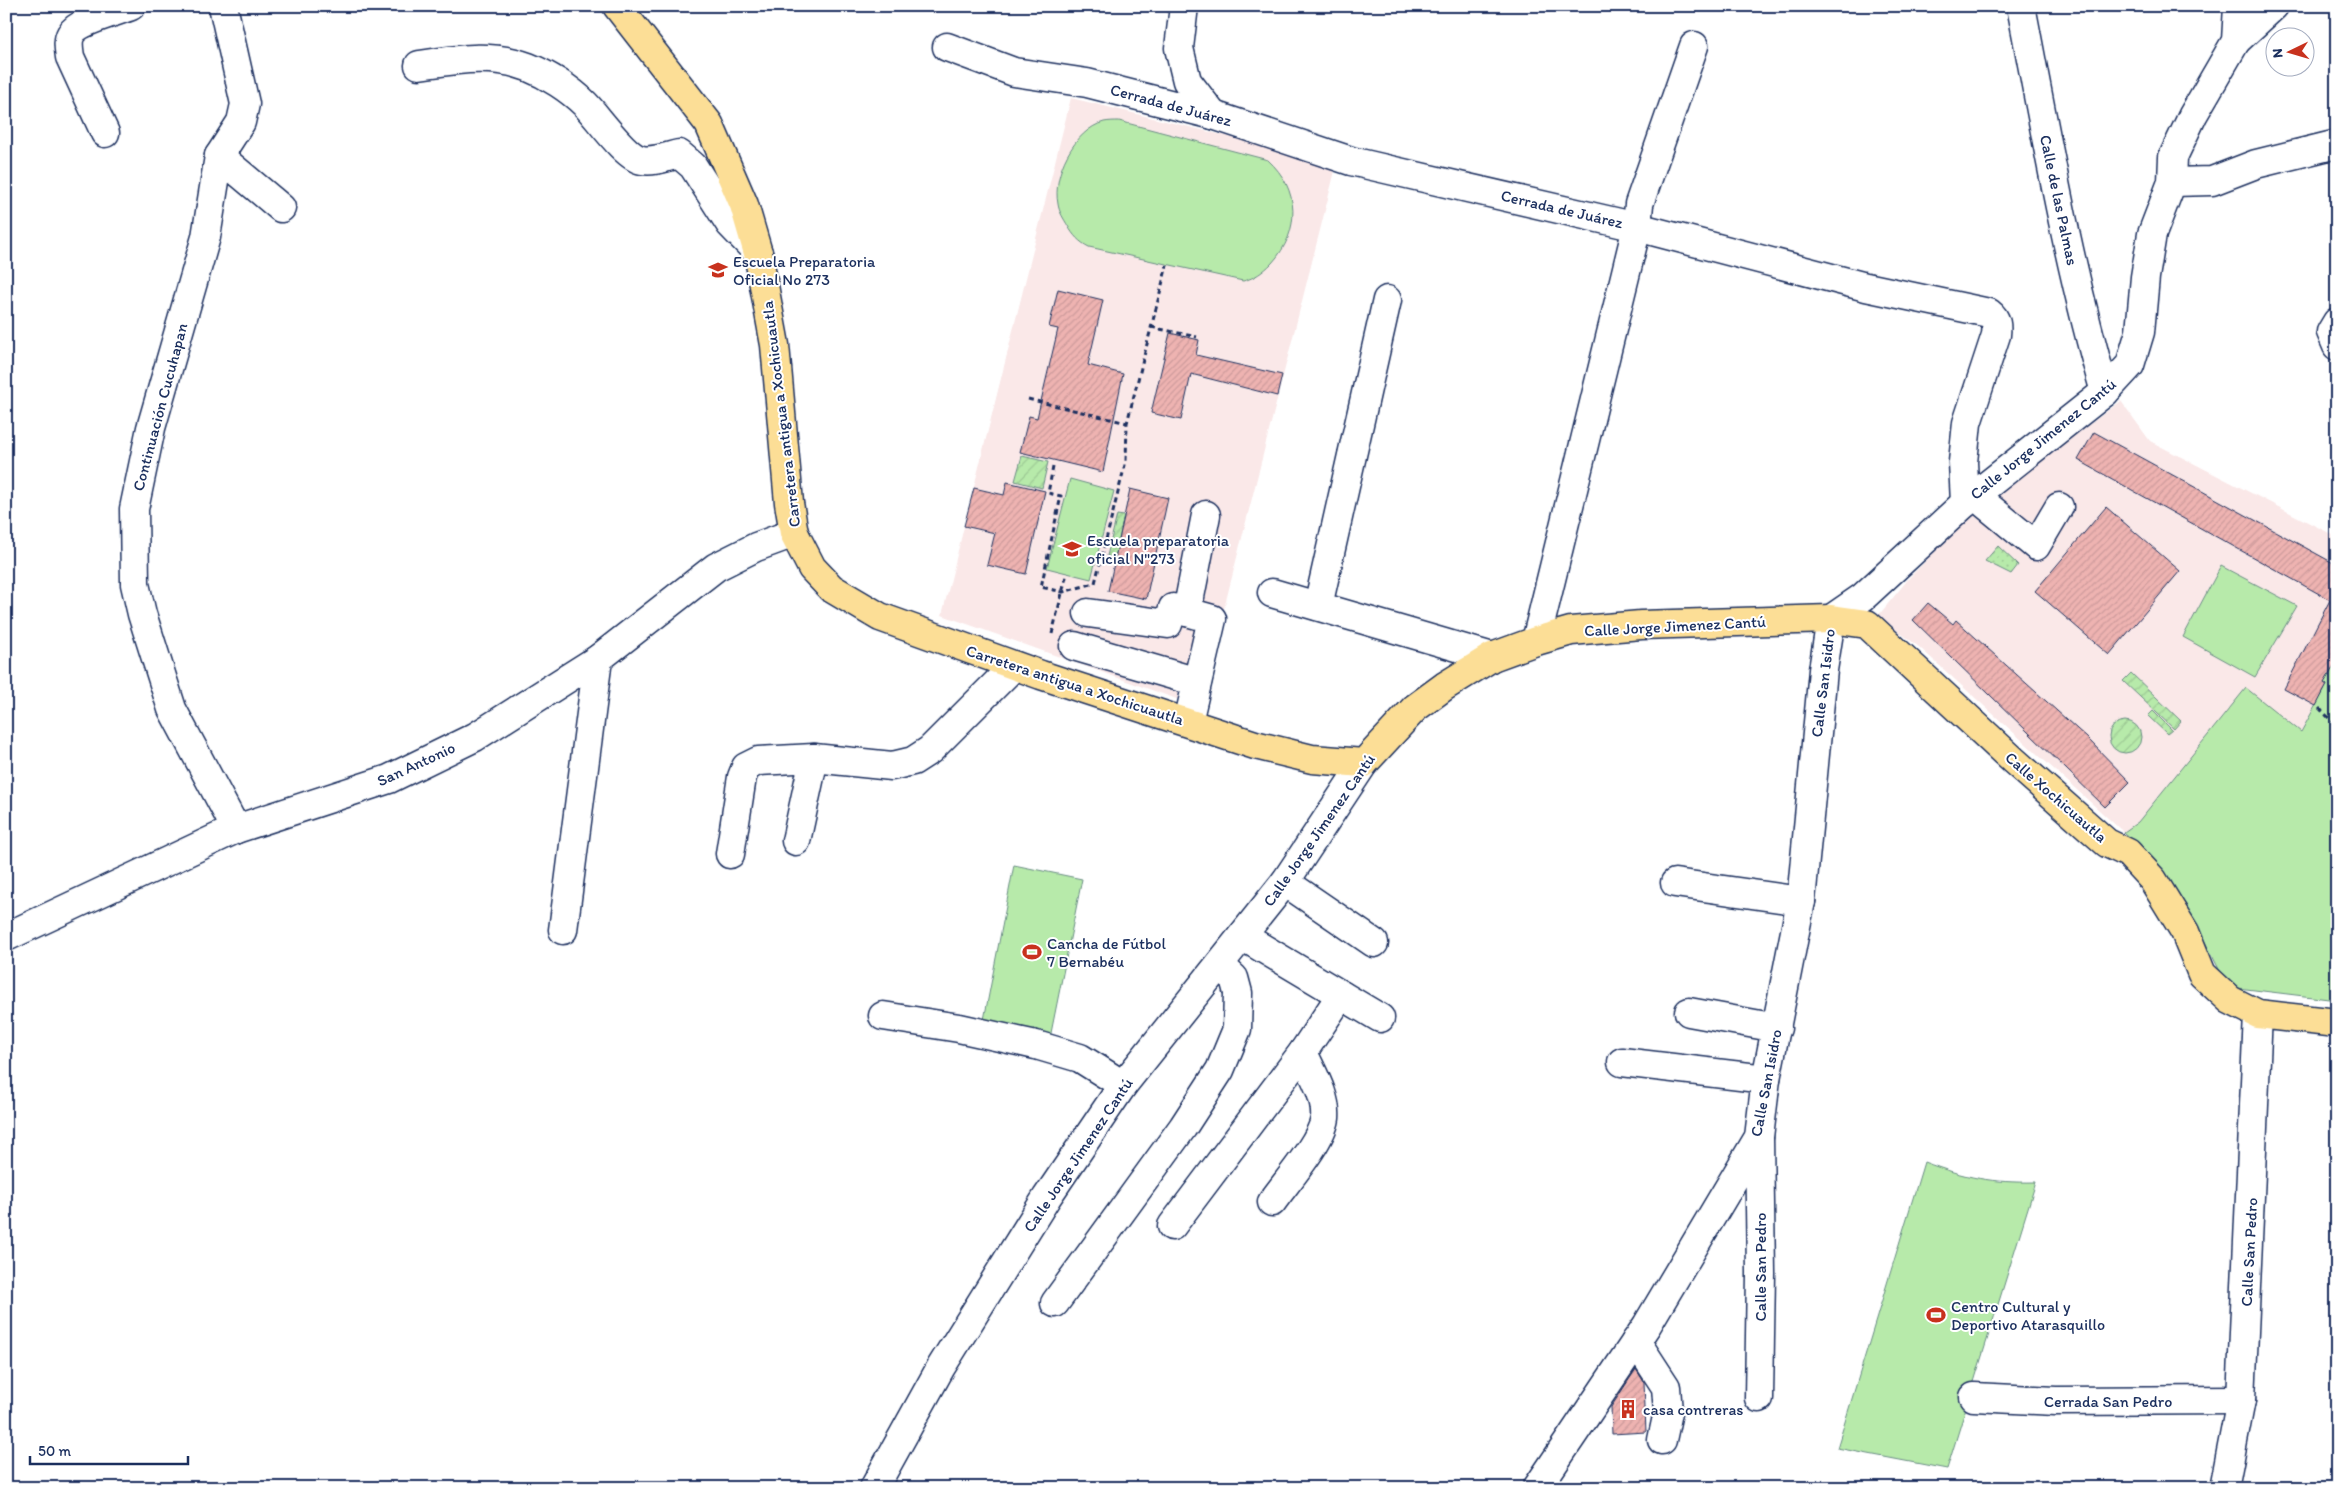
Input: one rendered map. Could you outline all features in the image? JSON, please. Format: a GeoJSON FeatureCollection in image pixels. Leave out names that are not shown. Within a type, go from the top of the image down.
{"type":"FeatureCollection","features":[{"type":"Feature","properties":{"kind":"main road","name":"Carretera antigua a Xochicuautla"},"geometry":{"type":"LineString","coordinates":[[617,6],[709,124],[744,205],[758,253],[775,344],[789,502],[794,533],[812,568],[831,588],[880,618],[1014,666],[1188,722],[1255,746],[1312,759],[1364,762]]}},
{"type":"Feature","properties":{"kind":"main road","name":"Calle Jorge Jimenez Cantú"},"geometry":{"type":"LineString","coordinates":[[1364,762],[1415,708],[1445,686],[1492,657],[1536,641],[1571,632],[1641,625],[1831,619]]}},
{"type":"Feature","properties":{"kind":"main road","name":"Calle Xochicuautla"},"geometry":{"type":"LineString","coordinates":[[1831,619],[1867,624],[2013,760],[2107,843],[2128,853],[2153,880],[2186,932],[2202,974],[2230,1000],[2258,1014],[2337,1023]]}},
{"type":"Feature","properties":{"kind":"street"},"geometry":{"type":"LineString","coordinates":[[106,133],[70,57],[68,45],[71,34],[80,25],[131,6]]}},
{"type":"Feature","properties":{"kind":"street","name":"Continuación Cucuhapan"},"geometry":{"type":"LineString","coordinates":[[223,6],[245,104],[241,122],[219,156],[206,237],[151,428],[134,509],[135,584],[142,614],[172,709],[236,829]]}},
{"type":"Feature","properties":{"kind":"street"},"geometry":{"type":"LineString","coordinates":[[1184,6],[1179,48],[1187,81],[1213,115]]}},
{"type":"Feature","properties":{"kind":"street","name":"Calle de las Palmas"},"geometry":{"type":"LineString","coordinates":[[2021,6],[2053,176],[2083,315],[2105,392]]}},
{"type":"Feature","properties":{"kind":"street","name":"Calle Jorge Jimenez Cantú"},"geometry":{"type":"LineString","coordinates":[[1831,619],[1862,597],[1971,498],[2105,392],[2130,365],[2140,332],[2145,276],[2152,234],[2172,182],[2173,158],[2193,115],[2236,41],[2238,6]]}},
{"type":"Feature","properties":{"kind":"street"},"geometry":{"type":"LineString","coordinates":[[2236,41],[2274,6]]}},
{"type":"Feature","properties":{"kind":"street"},"geometry":{"type":"LineString","coordinates":[[1536,641],[1637,227],[1640,204],[1694,46]]}},
{"type":"Feature","properties":{"kind":"street","name":"Cerrada de Juárez"},"geometry":{"type":"LineString","coordinates":[[947,47],[1014,72],[1087,83],[1213,115],[1351,161],[1637,227],[1866,287],[1984,311],[1994,316],[1997,323],[1996,335],[1967,423],[1963,462],[1971,498]]}},
{"type":"Feature","properties":{"kind":"street"},"geometry":{"type":"LineString","coordinates":[[419,65],[473,58],[506,60],[528,67],[550,78],[584,103],[629,152],[640,160],[655,161],[679,154],[692,166],[730,224],[758,253]]}},
{"type":"Feature","properties":{"kind":"street"},"geometry":{"type":"LineString","coordinates":[[2172,182],[2212,181],[2256,164],[2337,144]]}},
{"type":"Feature","properties":{"kind":"street"},"geometry":{"type":"LineString","coordinates":[[219,156],[282,208]]}},
{"type":"Feature","properties":{"kind":"street"},"geometry":{"type":"LineString","coordinates":[[1318,606],[1388,300]]}},
{"type":"Feature","properties":{"kind":"street"},"geometry":{"type":"LineString","coordinates":[[2337,322],[2332,332],[2337,346]]}},
{"type":"Feature","properties":{"kind":"street"},"geometry":{"type":"LineString","coordinates":[[1971,498],[1984,504],[2036,546],[2059,507]]}},
{"type":"Feature","properties":{"kind":"street"},"geometry":{"type":"LineString","coordinates":[[1187,612],[1206,514]]}},
{"type":"Feature","properties":{"kind":"street","name":"San Antonio"},"geometry":{"type":"LineString","coordinates":[[6,937],[236,829],[389,779],[475,737],[598,659],[716,567],[756,547],[794,533]]}},
{"type":"Feature","properties":{"kind":"street"},"geometry":{"type":"LineString","coordinates":[[1272,593],[1492,657]]}},
{"type":"Feature","properties":{"kind":"street"},"geometry":{"type":"LineString","coordinates":[[1088,613],[1168,624],[1173,608],[1212,619],[1188,722]]}},
{"type":"Feature","properties":{"kind":"street","name":"Calle San Isidro"},"geometry":{"type":"LineString","coordinates":[[1537,1488],[1636,1342],[1759,1137],[1766,1079],[1801,901],[1824,662],[1831,619]]}},
{"type":"Feature","properties":{"kind":"street"},"geometry":{"type":"LineString","coordinates":[[1062,643],[1197,682]]}},
{"type":"Feature","properties":{"kind":"street"},"geometry":{"type":"LineString","coordinates":[[563,930],[598,659]]}},
{"type":"Feature","properties":{"kind":"street"},"geometry":{"type":"LineString","coordinates":[[730,854],[742,777],[746,767],[758,761],[814,758],[892,766],[913,761],[930,750],[1014,666]]}},
{"type":"Feature","properties":{"kind":"street"},"geometry":{"type":"LineString","coordinates":[[796,841],[814,758]]}},
{"type":"Feature","properties":{"kind":"street","name":"Calle Jorge Jimenez Cantú"},"geometry":{"type":"LineString","coordinates":[[874,1488],[941,1367],[1047,1197],[1123,1085],[1285,882],[1364,762]]}},
{"type":"Feature","properties":{"kind":"street"},"geometry":{"type":"LineString","coordinates":[[1285,882],[1374,943]]}},
{"type":"Feature","properties":{"kind":"street"},"geometry":{"type":"LineString","coordinates":[[1675,883],[1801,901]]}},
{"type":"Feature","properties":{"kind":"street"},"geometry":{"type":"LineString","coordinates":[[1242,936],[1380,1018]]}},
{"type":"Feature","properties":{"kind":"street"},"geometry":{"type":"LineString","coordinates":[[1055,1303],[1183,1127],[1220,1070],[1237,1029],[1238,993],[1234,978],[1220,965]]}},
{"type":"Feature","properties":{"kind":"street"},"geometry":{"type":"LineString","coordinates":[[1172,1226],[1303,1052],[1341,995]]}},
{"type":"Feature","properties":{"kind":"street"},"geometry":{"type":"LineString","coordinates":[[1689,1012],[1777,1028]]}},
{"type":"Feature","properties":{"kind":"street","name":"Calle San Pedro"},"geometry":{"type":"LineString","coordinates":[[2224,1488],[2242,1400],[2258,1014]]}},
{"type":"Feature","properties":{"kind":"street"},"geometry":{"type":"LineString","coordinates":[[883,1016],[959,1028],[1036,1045],[1080,1058],[1123,1085]]}},
{"type":"Feature","properties":{"kind":"street"},"geometry":{"type":"LineString","coordinates":[[1272,1202],[1318,1137],[1325,1118],[1323,1100],[1303,1052]]}},
{"type":"Feature","properties":{"kind":"street"},"geometry":{"type":"LineString","coordinates":[[1622,1062],[1766,1079]]}},
{"type":"Feature","properties":{"kind":"street","name":"Calle San Pedro"},"geometry":{"type":"LineString","coordinates":[[1759,1137],[1761,1273],[1759,1398]]}},
{"type":"Feature","properties":{"kind":"street"},"geometry":{"type":"LineString","coordinates":[[1636,1342],[1666,1387],[1668,1412],[1662,1440]]}},
{"type":"Feature","properties":{"kind":"street","name":"Cerrada San Pedro"},"geometry":{"type":"LineString","coordinates":[[1974,1397],[2056,1401],[2242,1400]]}},
{"type":"Feature","properties":{"kind":"path"},"geometry":{"type":"LineString","coordinates":[[1053,467],[1048,493],[1061,496],[1040,587],[1063,592],[1095,583],[1126,461],[1127,423],[1167,265]]}},
{"type":"Feature","properties":{"kind":"path"},"geometry":{"type":"LineString","coordinates":[[1152,327],[1197,337]]}},
{"type":"Feature","properties":{"kind":"path"},"geometry":{"type":"LineString","coordinates":[[1028,399],[1127,423]]}},
{"type":"Feature","properties":{"kind":"path"},"geometry":{"type":"LineString","coordinates":[[1062,643],[1063,592],[1067,573]]}},
{"type":"Feature","properties":{"kind":"path"},"geometry":{"type":"LineString","coordinates":[[2319,708],[2337,726]]}},
{"type":"Feature","properties":{"kind":"shaded area","name":"Escuela preparatoria oficial N\"273"},"geometry":{"type":"Polygon","coordinates":[[[1071,98],[1337,163],[1199,707],[942,615],[1071,98]]]}},
{"type":"Feature","properties":{"kind":"shaded area"},"geometry":{"type":"Polygon","coordinates":[[[2121,401],[2150,441],[2337,537],[2337,1000],[2238,988],[2220,971],[2186,905],[2152,858],[1919,647],[1878,616],[1910,577],[1959,527],[1993,496],[2121,401]]]}},
{"type":"Feature","properties":{"kind":"green space"},"geometry":{"type":"Polygon","coordinates":[[[1119,121],[1268,160],[1279,171],[1286,184],[1293,210],[1292,224],[1288,237],[1272,263],[1259,274],[1243,281],[1089,247],[1079,241],[1070,229],[1059,207],[1057,192],[1062,167],[1083,134],[1104,122],[1119,121]]]}},
{"type":"Feature","properties":{"kind":"green space"},"geometry":{"type":"Polygon","coordinates":[[[1022,456],[1048,462],[1042,488],[1015,481],[1022,456]]]}},
{"type":"Feature","properties":{"kind":"green space"},"geometry":{"type":"Polygon","coordinates":[[[1070,479],[1114,491],[1091,579],[1047,568],[1070,479]]]}},
{"type":"Feature","properties":{"kind":"green space"},"geometry":{"type":"Polygon","coordinates":[[[1117,515],[1124,516],[1115,558],[1107,556],[1117,515]]]}},
{"type":"Feature","properties":{"kind":"green space"},"geometry":{"type":"Polygon","coordinates":[[[1998,546],[2018,565],[2011,574],[1985,561],[1998,546]]]}},
{"type":"Feature","properties":{"kind":"green space"},"geometry":{"type":"Polygon","coordinates":[[[2221,566],[2297,606],[2255,677],[2183,637],[2221,566]]]}},
{"type":"Feature","properties":{"kind":"green space"},"geometry":{"type":"Polygon","coordinates":[[[2337,661],[2337,1000],[2238,988],[2220,971],[2186,905],[2152,858],[2124,832],[2138,822],[2246,688],[2301,732],[2327,685],[2295,667],[2337,661]]]}},
{"type":"Feature","properties":{"kind":"green space"},"geometry":{"type":"Polygon","coordinates":[[[2131,673],[2181,721],[2174,729],[2123,681],[2131,673]]]}},
{"type":"Feature","properties":{"kind":"green space"},"geometry":{"type":"Polygon","coordinates":[[[2153,711],[2172,730],[2167,734],[2148,716],[2153,711]]]}},
{"type":"Feature","properties":{"kind":"green space"},"geometry":{"type":"Polygon","coordinates":[[[2125,721],[2137,725],[2141,737],[2137,749],[2125,753],[2113,749],[2109,737],[2113,725],[2125,721]]]}},
{"type":"Feature","properties":{"kind":"green space","name":"Cancha de Fútbol 7 Bernabéu"},"geometry":{"type":"Polygon","coordinates":[[[1014,865],[1082,879],[1050,1038],[983,1025],[1014,865]]]}},
{"type":"Feature","properties":{"kind":"green space","name":"Centro Cultural y Deportivo Atarasquillo"},"geometry":{"type":"Polygon","coordinates":[[[1924,1162],[1966,1176],[2006,1182],[2036,1182],[1947,1469],[1837,1448],[1924,1162]]]}},
{"type":"Feature","properties":{"kind":"building"},"geometry":{"type":"Polygon","coordinates":[[[1058,289],[1103,300],[1088,365],[1123,374],[1103,472],[1020,452],[1029,416],[1037,418],[1058,329],[1049,327],[1058,289]]]}},
{"type":"Feature","properties":{"kind":"building"},"geometry":{"type":"Polygon","coordinates":[[[1170,333],[1199,340],[1196,355],[1282,375],[1277,396],[1191,374],[1181,420],[1151,413],[1170,333]]]}},
{"type":"Feature","properties":{"kind":"building"},"geometry":{"type":"Polygon","coordinates":[[[2094,432],[2337,565],[2337,661],[2324,683],[2327,685],[2316,706],[2284,689],[2330,600],[2078,460],[2094,432]]]}},
{"type":"Feature","properties":{"kind":"building"},"geometry":{"type":"Polygon","coordinates":[[[1007,482],[1045,491],[1026,574],[987,565],[995,533],[964,526],[974,488],[1004,495],[1007,482]]]}},
{"type":"Feature","properties":{"kind":"building"},"geometry":{"type":"Polygon","coordinates":[[[1130,489],[1168,498],[1146,599],[1108,591],[1130,489]]]}},
{"type":"Feature","properties":{"kind":"building"},"geometry":{"type":"Polygon","coordinates":[[[2106,507],[2180,571],[2109,655],[2035,591],[2106,507]]]}},
{"type":"Feature","properties":{"kind":"building"},"geometry":{"type":"Polygon","coordinates":[[[1928,603],[1953,624],[1956,620],[2087,738],[2130,782],[2105,807],[1913,620],[1928,603]]]}},
{"type":"Feature","properties":{"kind":"building","name":"casa contreras"},"geometry":{"type":"Polygon","coordinates":[[[1636,1369],[1644,1382],[1646,1432],[1612,1434],[1611,1407],[1636,1369]]]}},
{"type":"Feature","properties":{"kind":"place","name":"Escuela Preparatoria Oficial No 273"},"geometry":{"type":"Point","coordinates":[718,270]}},
{"type":"Feature","properties":{"kind":"place","name":"Escuela preparatoria oficial N\"273"},"geometry":{"type":"Point","coordinates":[1072,549]}},
{"type":"Feature","properties":{"kind":"place","name":"Cancha de Fútbol 7 Bernabéu"},"geometry":{"type":"Point","coordinates":[1032,952]}},
{"type":"Feature","properties":{"kind":"place","name":"Centro Cultural y Deportivo Atarasquillo"},"geometry":{"type":"Point","coordinates":[1936,1315]}},
{"type":"Feature","properties":{"kind":"place","name":"casa contreras"},"geometry":{"type":"Point","coordinates":[1628,1409]}}]}
